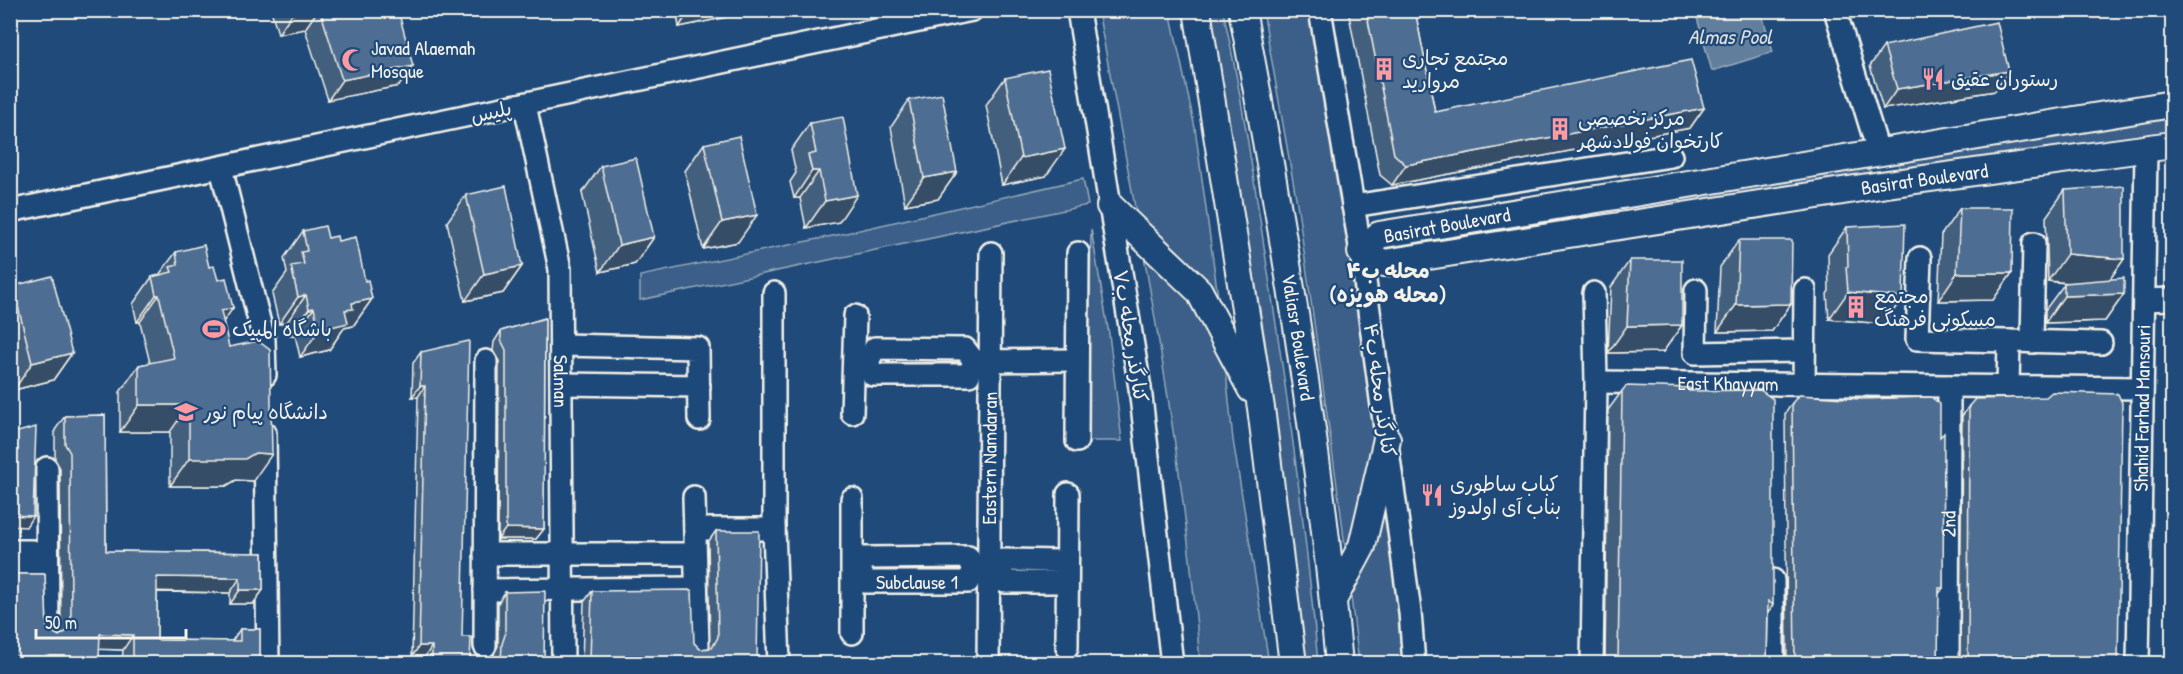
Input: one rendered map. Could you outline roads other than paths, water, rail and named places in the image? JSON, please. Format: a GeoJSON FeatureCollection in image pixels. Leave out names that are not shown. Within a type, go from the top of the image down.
{"type":"FeatureCollection","features":[{"type":"Feature","properties":{"kind":"main road"},"geometry":{"type":"LineString","coordinates":[[1197,10],[1261,408],[1293,663]]}},
{"type":"Feature","properties":{"kind":"main road","name":"Valiasr Boulevard"},"geometry":{"type":"LineString","coordinates":[[1242,10],[1281,218],[1301,347],[1334,600],[1339,663]]}},
{"type":"Feature","properties":{"kind":"main road","name":"Basirat Boulevard"},"geometry":{"type":"LineString","coordinates":[[2172,104],[1379,235],[1361,252],[1384,263],[1887,184],[2172,145]]}},
{"type":"Feature","properties":{"kind":"main road"},"geometry":{"type":"LineString","coordinates":[[1879,154],[1887,184]]}},
{"type":"Feature","properties":{"kind":"main road"},"geometry":{"type":"LineString","coordinates":[[1110,206],[1199,291],[1261,408]]}},
{"type":"Feature","properties":{"kind":"main road"},"geometry":{"type":"LineString","coordinates":[[1334,600],[1362,546],[1387,439]]}},
{"type":"Feature","properties":{"kind":"street","name":"پلیس"},"geometry":{"type":"LineString","coordinates":[[10,211],[972,10]]}},
{"type":"Feature","properties":{"kind":"street","name":"کنارگذر محله ب۷"},"geometry":{"type":"LineString","coordinates":[[1078,10],[1140,388],[1172,663]]}},
{"type":"Feature","properties":{"kind":"street","name":"کنارگذر محله ب۴"},"geometry":{"type":"LineString","coordinates":[[1320,10],[1361,252],[1410,612],[1414,663]]}},
{"type":"Feature","properties":{"kind":"street"},"geometry":{"type":"LineString","coordinates":[[1835,10],[1879,154]]}},
{"type":"Feature","properties":{"kind":"street","name":"Salman"},"geometry":{"type":"LineString","coordinates":[[525,105],[560,268],[563,663]]}},
{"type":"Feature","properties":{"kind":"street","name":"Shahid Farhad Mansouri"},"geometry":{"type":"LineString","coordinates":[[2138,663],[2146,150]]}},
{"type":"Feature","properties":{"kind":"street"},"geometry":{"type":"LineString","coordinates":[[1353,206],[1671,156]]}},
{"type":"Feature","properties":{"kind":"street"},"geometry":{"type":"LineString","coordinates":[[221,168],[264,340],[268,663]]}},
{"type":"Feature","properties":{"kind":"street"},"geometry":{"type":"LineString","coordinates":[[2032,342],[2034,243]]}},
{"type":"Feature","properties":{"kind":"street","name":"Eastern Namdaran"},"geometry":{"type":"LineString","coordinates":[[988,663],[988,568],[982,360],[991,253]]}},
{"type":"Feature","properties":{"kind":"street"},"geometry":{"type":"LineString","coordinates":[[1077,441],[1078,253]]}},
{"type":"Feature","properties":{"kind":"street"},"geometry":{"type":"LineString","coordinates":[[1920,258],[1917,339],[2101,343]]}},
{"type":"Feature","properties":{"kind":"street"},"geometry":{"type":"LineString","coordinates":[[1696,290],[1695,353],[1804,351]]}},
{"type":"Feature","properties":{"kind":"street"},"geometry":{"type":"LineString","coordinates":[[1804,385],[1805,290]]}},
{"type":"Feature","properties":{"kind":"street"},"geometry":{"type":"LineString","coordinates":[[774,293],[774,529],[779,663]]}},
{"type":"Feature","properties":{"kind":"street"},"geometry":{"type":"LineString","coordinates":[[1592,663],[1596,382],[1594,293]]}},
{"type":"Feature","properties":{"kind":"street"},"geometry":{"type":"LineString","coordinates":[[2144,300],[2172,299]]}},
{"type":"Feature","properties":{"kind":"street"},"geometry":{"type":"LineString","coordinates":[[852,413],[860,362],[855,316]]}},
{"type":"Feature","properties":{"kind":"street"},"geometry":{"type":"LineString","coordinates":[[2008,387],[2009,341]]}},
{"type":"Feature","properties":{"kind":"street"},"geometry":{"type":"LineString","coordinates":[[561,345],[699,348],[699,419]]}},
{"type":"Feature","properties":{"kind":"street"},"geometry":{"type":"LineString","coordinates":[[860,362],[875,348],[965,349],[982,360],[1077,360]]}},
{"type":"Feature","properties":{"kind":"street"},"geometry":{"type":"LineString","coordinates":[[485,646],[486,362]]}},
{"type":"Feature","properties":{"kind":"street","name":"East Khayyam"},"geometry":{"type":"LineString","coordinates":[[1596,382],[2142,388]]}},
{"type":"Feature","properties":{"kind":"street"},"geometry":{"type":"LineString","coordinates":[[561,384],[699,386]]}},
{"type":"Feature","properties":{"kind":"street"},"geometry":{"type":"LineString","coordinates":[[1772,384],[1772,407]]}},
{"type":"Feature","properties":{"kind":"street","name":"2nd"},"geometry":{"type":"LineString","coordinates":[[1948,663],[1949,386]]}},
{"type":"Feature","properties":{"kind":"street"},"geometry":{"type":"LineString","coordinates":[[47,468],[42,561],[48,638]]}},
{"type":"Feature","properties":{"kind":"street"},"geometry":{"type":"LineString","coordinates":[[1067,647],[1064,570],[1068,494]]}},
{"type":"Feature","properties":{"kind":"street"},"geometry":{"type":"LineString","coordinates":[[693,497],[699,648]]}},
{"type":"Feature","properties":{"kind":"street"},"geometry":{"type":"LineString","coordinates":[[852,500],[856,569],[852,633]]}},
{"type":"Feature","properties":{"kind":"street"},"geometry":{"type":"LineString","coordinates":[[695,529],[774,529]]}},
{"type":"Feature","properties":{"kind":"street"},"geometry":{"type":"LineString","coordinates":[[10,551],[32,551],[42,561]]}},
{"type":"Feature","properties":{"kind":"street"},"geometry":{"type":"LineString","coordinates":[[485,554],[694,554]]}},
{"type":"Feature","properties":{"kind":"street","name":"Subclause 1"},"geometry":{"type":"LineString","coordinates":[[856,569],[864,558],[933,557],[968,557],[988,568]]}},
{"type":"Feature","properties":{"kind":"street"},"geometry":{"type":"LineString","coordinates":[[1773,559],[1773,663]]}},
{"type":"Feature","properties":{"kind":"street"},"geometry":{"type":"LineString","coordinates":[[10,570],[30,570],[42,561]]}},
{"type":"Feature","properties":{"kind":"street"},"geometry":{"type":"LineString","coordinates":[[988,568],[1005,582],[1056,582],[1064,570]]}},
{"type":"Feature","properties":{"kind":"street"},"geometry":{"type":"LineString","coordinates":[[485,590],[696,588]]}},
{"type":"Feature","properties":{"kind":"water","name":"Almas Pool"},"geometry":{"type":"Polygon","coordinates":[[[1695,11],[1761,11],[1773,52],[1712,71],[1695,11]]]}},
{"type":"Feature","properties":{"kind":"place","name":"Javad Alaemah Mosque"},"geometry":{"type":"Point","coordinates":[353,60]}},
{"type":"Feature","properties":{"kind":"place","name":"مجتمع تجاری مروارید"},"geometry":{"type":"Point","coordinates":[1384,69]}},
{"type":"Feature","properties":{"kind":"place","name":"رستوران عقیق"},"geometry":{"type":"Point","coordinates":[1933,79]}},
{"type":"Feature","properties":{"kind":"place","name":"مرکز تخصصی کارتخوان فولادشهر"},"geometry":{"type":"Point","coordinates":[1560,129]}},
{"type":"Feature","properties":{"kind":"place","name":"مجتمع مسکونی فرهنگ"},"geometry":{"type":"Point","coordinates":[1856,307]}},
{"type":"Feature","properties":{"kind":"place","name":"باشگاه المپیک"},"geometry":{"type":"Point","coordinates":[214,329]}},
{"type":"Feature","properties":{"kind":"place","name":"دانشگاه پیام نور"},"geometry":{"type":"Point","coordinates":[186,412]}},
{"type":"Feature","properties":{"kind":"place","name":"کباب ساطوری بناب آی اولدوز"},"geometry":{"type":"Point","coordinates":[1432,495]}},
{"type":"Feature","properties":{"kind":"district","name":"محله ب۴ (محله هویزه)"},"geometry":{"type":"Point","coordinates":[1388,283]}}]}
